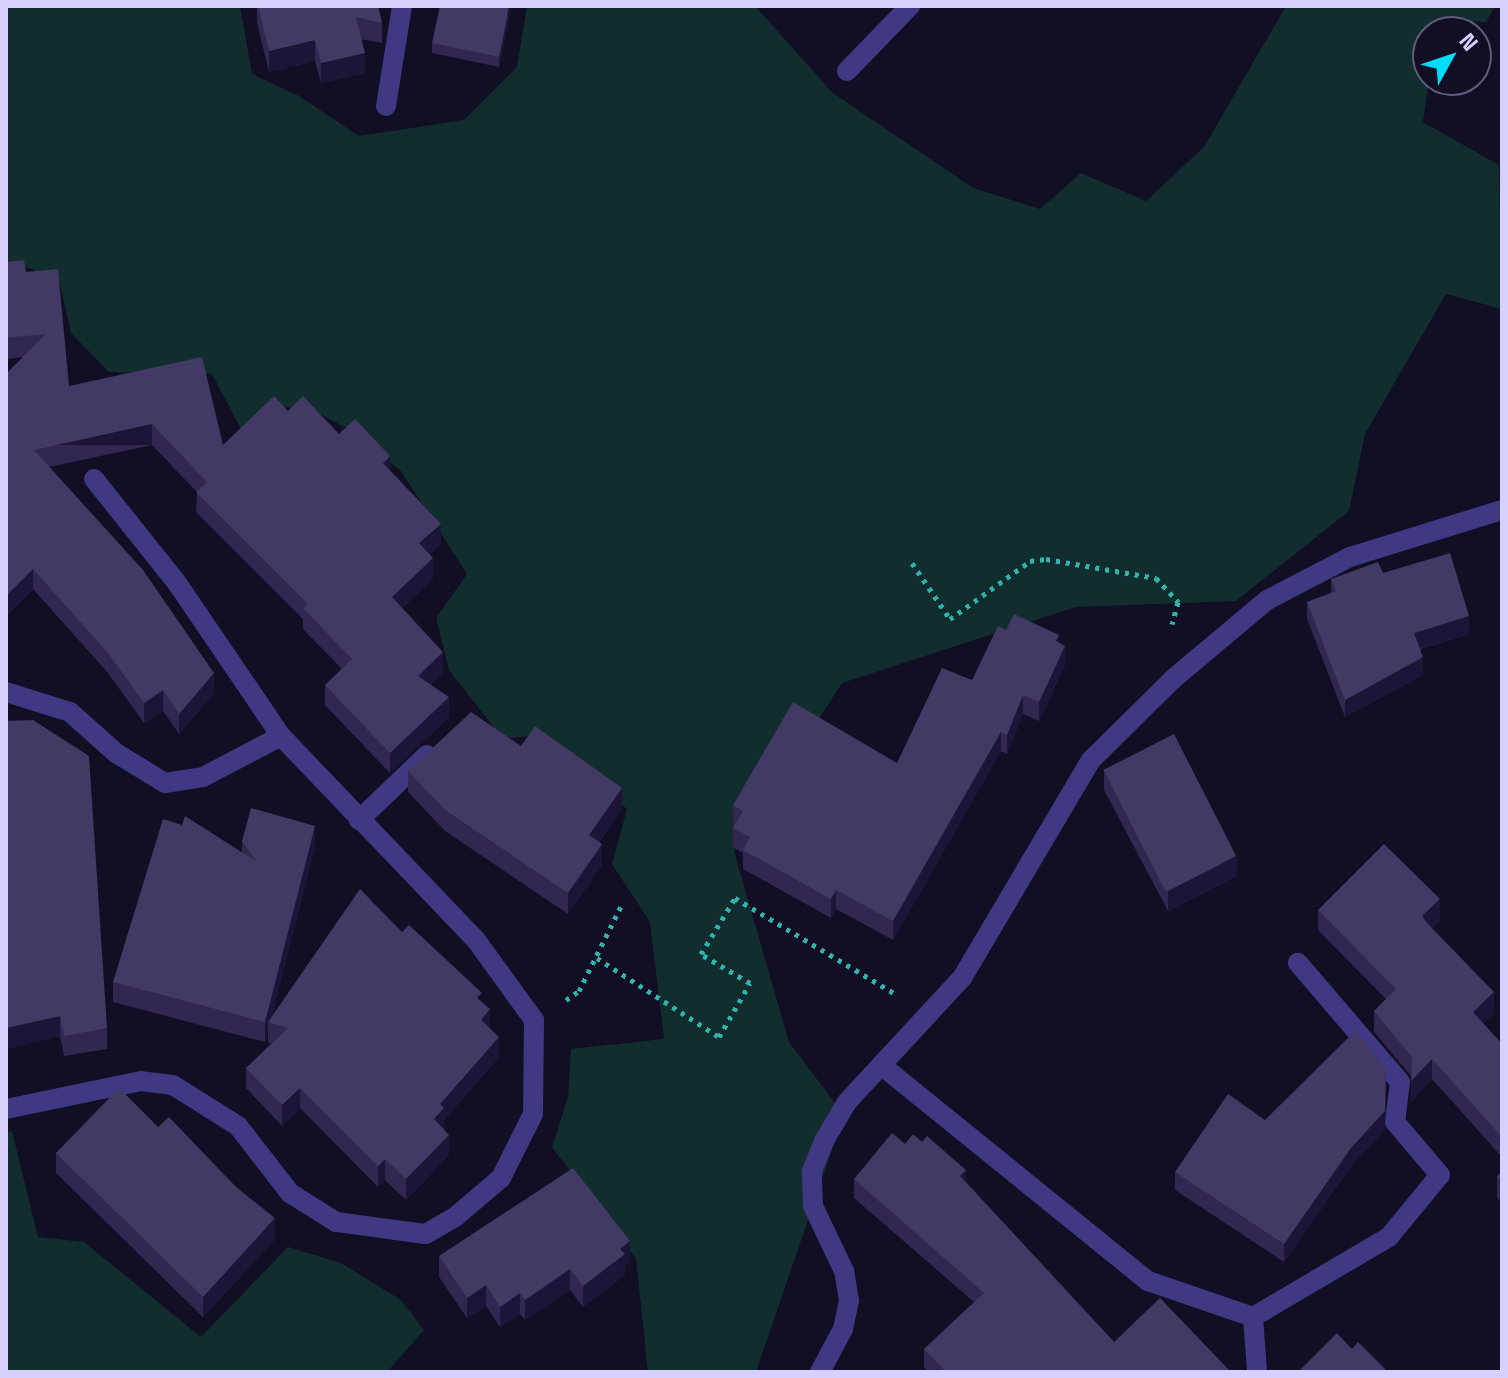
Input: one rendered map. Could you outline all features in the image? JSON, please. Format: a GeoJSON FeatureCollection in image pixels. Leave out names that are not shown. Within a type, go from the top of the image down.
{"type":"FeatureCollection","features":[{"type":"Feature","properties":{"kind":"street"},"geometry":{"type":"LineString","coordinates":[[386,106],[402,6]]}},
{"type":"Feature","properties":{"kind":"street"},"geometry":{"type":"LineString","coordinates":[[847,71],[910,6]]}},
{"type":"Feature","properties":{"kind":"street"},"geometry":{"type":"LineString","coordinates":[[6,1109],[141,1081],[173,1085],[238,1126],[290,1193],[336,1222],[425,1234],[455,1217],[501,1178],[533,1114],[534,1020],[476,940],[281,736],[177,583],[94,479]]}},
{"type":"Feature","properties":{"kind":"street"},"geometry":{"type":"LineString","coordinates":[[820,1372],[843,1329],[849,1301],[844,1271],[813,1206],[812,1171],[847,1102],[962,978],[1091,760],[1173,679],[1267,600],[1350,557],[1502,510]]}},
{"type":"Feature","properties":{"kind":"street"},"geometry":{"type":"LineString","coordinates":[[6,692],[70,712],[116,753],[165,783],[203,777],[281,736]]}},
{"type":"Feature","properties":{"kind":"street"},"geometry":{"type":"LineString","coordinates":[[359,820],[448,735]]}},
{"type":"Feature","properties":{"kind":"street"},"geometry":{"type":"LineString","coordinates":[[881,1065],[1148,1281],[1253,1317],[1389,1237],[1440,1175],[1395,1122],[1400,1082],[1298,963]]}},
{"type":"Feature","properties":{"kind":"street"},"geometry":{"type":"LineString","coordinates":[[1253,1317],[1257,1372]]}},
{"type":"Feature","properties":{"kind":"path"},"geometry":{"type":"LineString","coordinates":[[912,563],[950,619],[1030,561],[1046,559],[1156,578],[1178,602],[1171,628]]}},
{"type":"Feature","properties":{"kind":"path"},"geometry":{"type":"LineString","coordinates":[[597,958],[719,1037],[750,983],[701,954],[735,898],[928,1014]]}},
{"type":"Feature","properties":{"kind":"path"},"geometry":{"type":"LineString","coordinates":[[534,1020],[579,991],[621,906]]}},
{"type":"Feature","properties":{"kind":"green space"},"geometry":{"type":"Polygon","coordinates":[[[6,6],[240,6],[252,74],[299,96],[359,136],[464,120],[517,67],[527,6],[755,6],[833,93],[973,188],[1040,209],[1081,173],[1146,201],[1204,147],[1286,6],[1495,6],[1489,16],[1412,16],[1412,96],[1427,96],[1423,122],[1499,165],[1502,309],[1446,294],[1365,434],[1349,511],[1236,601],[1076,607],[842,683],[734,851],[789,1042],[844,1115],[756,1372],[648,1372],[636,1259],[552,1147],[568,1097],[571,1049],[664,1039],[650,922],[612,864],[627,809],[545,744],[528,736],[503,739],[449,670],[436,618],[467,574],[401,471],[346,428],[309,408],[274,407],[241,429],[212,374],[109,372],[71,333],[59,280],[23,266],[6,268],[6,6]]]}},
{"type":"Feature","properties":{"kind":"green space"},"geometry":{"type":"Polygon","coordinates":[[[12,1131],[38,1237],[84,1242],[201,1337],[288,1247],[341,1263],[401,1300],[424,1330],[387,1372],[6,1372],[6,1133],[12,1131]]]}},
{"type":"Feature","properties":{"kind":"building"},"geometry":{"type":"Polygon","coordinates":[[[258,6],[378,6],[382,23],[356,17],[365,53],[321,63],[315,40],[269,51],[258,6]]]}},
{"type":"Feature","properties":{"kind":"building"},"geometry":{"type":"Polygon","coordinates":[[[440,6],[509,6],[499,57],[432,43],[440,6]]]}},
{"type":"Feature","properties":{"kind":"building"},"geometry":{"type":"Polygon","coordinates":[[[24,260],[26,272],[58,269],[69,386],[202,357],[223,445],[274,396],[288,411],[303,396],[339,434],[355,419],[390,456],[383,463],[441,524],[419,543],[433,558],[392,597],[443,652],[418,676],[449,697],[390,753],[325,685],[352,659],[303,608],[308,604],[196,492],[207,482],[152,424],[34,450],[143,570],[214,673],[179,714],[163,690],[144,703],[108,653],[33,569],[6,596],[6,374],[46,334],[6,338],[6,262],[24,260]]]}},
{"type":"Feature","properties":{"kind":"building"},"geometry":{"type":"Polygon","coordinates":[[[1450,553],[1469,616],[1414,633],[1423,657],[1345,700],[1307,602],[1336,591],[1331,579],[1378,562],[1383,573],[1450,553]]]}},
{"type":"Feature","properties":{"kind":"building"},"geometry":{"type":"Polygon","coordinates":[[[1014,614],[1059,635],[1056,641],[1065,646],[1039,702],[1023,695],[1007,735],[1001,732],[893,921],[836,890],[831,899],[743,850],[750,837],[733,828],[743,811],[733,805],[793,702],[897,763],[942,668],[972,680],[998,626],[1006,630],[1014,614]]]}},
{"type":"Feature","properties":{"kind":"building"},"geometry":{"type":"Polygon","coordinates":[[[471,712],[521,746],[535,726],[622,788],[589,835],[602,844],[568,893],[445,810],[408,771],[471,712]]]}},
{"type":"Feature","properties":{"kind":"building"},"geometry":{"type":"Polygon","coordinates":[[[33,720],[89,756],[107,1028],[64,1036],[60,1016],[6,1028],[6,721],[33,720]]]}},
{"type":"Feature","properties":{"kind":"building"},"geometry":{"type":"Polygon","coordinates":[[[1174,734],[1236,856],[1166,892],[1104,770],[1174,734]]]}},
{"type":"Feature","properties":{"kind":"building"},"geometry":{"type":"Polygon","coordinates":[[[251,808],[315,826],[265,1022],[113,982],[163,819],[182,825],[185,816],[257,862],[242,841],[251,808]]]}},
{"type":"Feature","properties":{"kind":"building"},"geometry":{"type":"Polygon","coordinates":[[[1384,844],[1440,899],[1422,916],[1427,923],[1494,992],[1473,1012],[1502,1044],[1502,1137],[1432,1059],[1411,1081],[1412,1057],[1374,1011],[1396,989],[1318,910],[1384,844]]]}},
{"type":"Feature","properties":{"kind":"building"},"geometry":{"type":"Polygon","coordinates":[[[360,889],[402,932],[409,925],[482,993],[477,998],[490,1009],[481,1020],[499,1037],[440,1104],[444,1108],[434,1119],[449,1135],[406,1179],[385,1159],[378,1166],[300,1088],[282,1105],[246,1068],[288,1028],[268,1022],[360,889]]]}},
{"type":"Feature","properties":{"kind":"building"},"geometry":{"type":"Polygon","coordinates":[[[1355,1031],[1386,1068],[1385,1111],[1351,1148],[1284,1244],[1175,1172],[1228,1094],[1265,1120],[1355,1031]]]}},
{"type":"Feature","properties":{"kind":"building"},"geometry":{"type":"Polygon","coordinates":[[[119,1088],[158,1127],[169,1117],[236,1187],[275,1218],[203,1297],[56,1153],[119,1088]]]}},
{"type":"Feature","properties":{"kind":"building"},"geometry":{"type":"Polygon","coordinates":[[[892,1133],[905,1144],[913,1134],[922,1142],[927,1136],[966,1170],[960,1176],[1114,1342],[1160,1298],[1231,1372],[946,1372],[924,1349],[984,1293],[854,1179],[892,1133]]]}},
{"type":"Feature","properties":{"kind":"building"},"geometry":{"type":"Polygon","coordinates":[[[573,1168],[630,1241],[620,1249],[625,1254],[583,1286],[570,1269],[525,1300],[520,1293],[500,1307],[486,1285],[467,1298],[439,1256],[573,1168]]]}},
{"type":"Feature","properties":{"kind":"building"},"geometry":{"type":"Polygon","coordinates":[[[1337,1333],[1352,1349],[1358,1342],[1388,1372],[1298,1372],[1337,1333]]]}}]}
